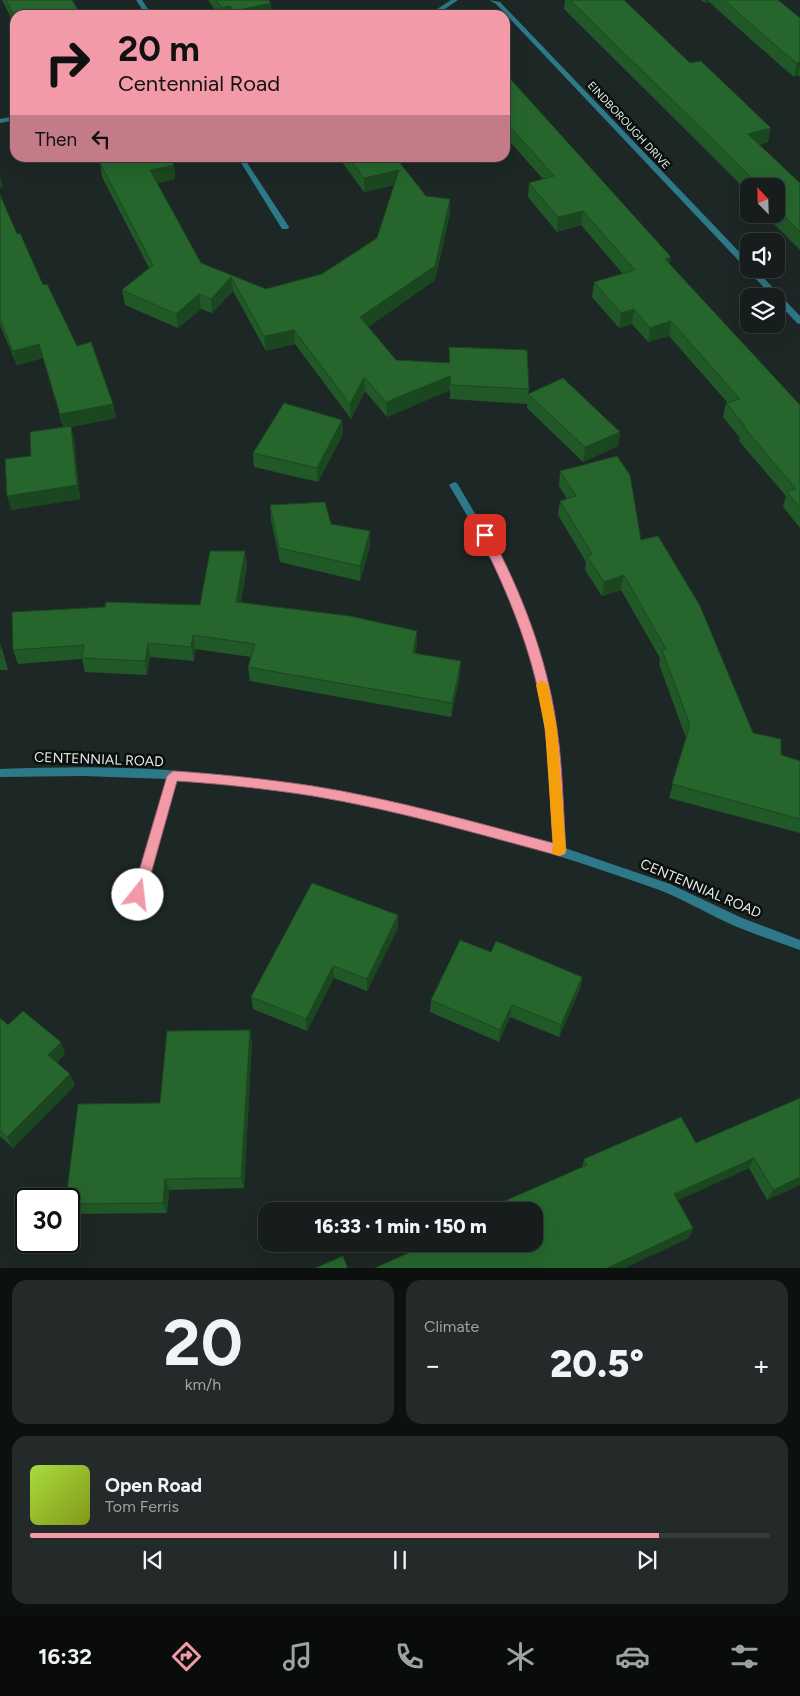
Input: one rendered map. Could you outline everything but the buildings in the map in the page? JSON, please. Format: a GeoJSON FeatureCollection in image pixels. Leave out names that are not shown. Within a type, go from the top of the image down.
{"type":"FeatureCollection","features":[{"type":"Feature","properties":{"kind":"street"},"geometry":{"type":"LineString","coordinates":[[439,10],[455,0]]}},
{"type":"Feature","properties":{"kind":"street","name":"EINDBOROUGH DRIVE"},"geometry":{"type":"LineString","coordinates":[[492,0],[505,10]]}},
{"type":"Feature","properties":{"kind":"street","name":"EINDBOROUGH DRIVE"},"geometry":{"type":"LineString","coordinates":[[510,16],[740,257]]}},
{"type":"Feature","properties":{"kind":"street"},"geometry":{"type":"LineString","coordinates":[[244,162],[285,227]]}},
{"type":"Feature","properties":{"kind":"street","name":"EINDBOROUGH DRIVE"},"geometry":{"type":"LineString","coordinates":[[759,278],[800,321]]}},
{"type":"Feature","properties":{"kind":"street"},"geometry":{"type":"LineString","coordinates":[[454,485],[485,535],[511,586],[537,662],[551,729],[560,851]]}},
{"type":"Feature","properties":{"kind":"street","name":"CENTENNIAL ROAD"},"geometry":{"type":"LineString","coordinates":[[0,773],[115,772],[226,780],[314,791],[424,814],[560,851],[657,883],[737,922],[800,945]]}},
{"type":"Feature","properties":{"kind":"street"},"geometry":{"type":"LineString","coordinates":[[133,912],[173,776]]}},
{"type":"Feature","properties":{"kind":"slow traffic"},"geometry":{"type":"LineString","coordinates":[[542,685],[551,729],[560,851],[558,850]]}},
{"type":"Feature","properties":{"kind":"route"},"geometry":{"type":"LineString","coordinates":[[138,895],[173,776],[226,780],[314,791],[424,814],[560,851],[551,729],[537,662],[511,586],[485,535]]}}]}
